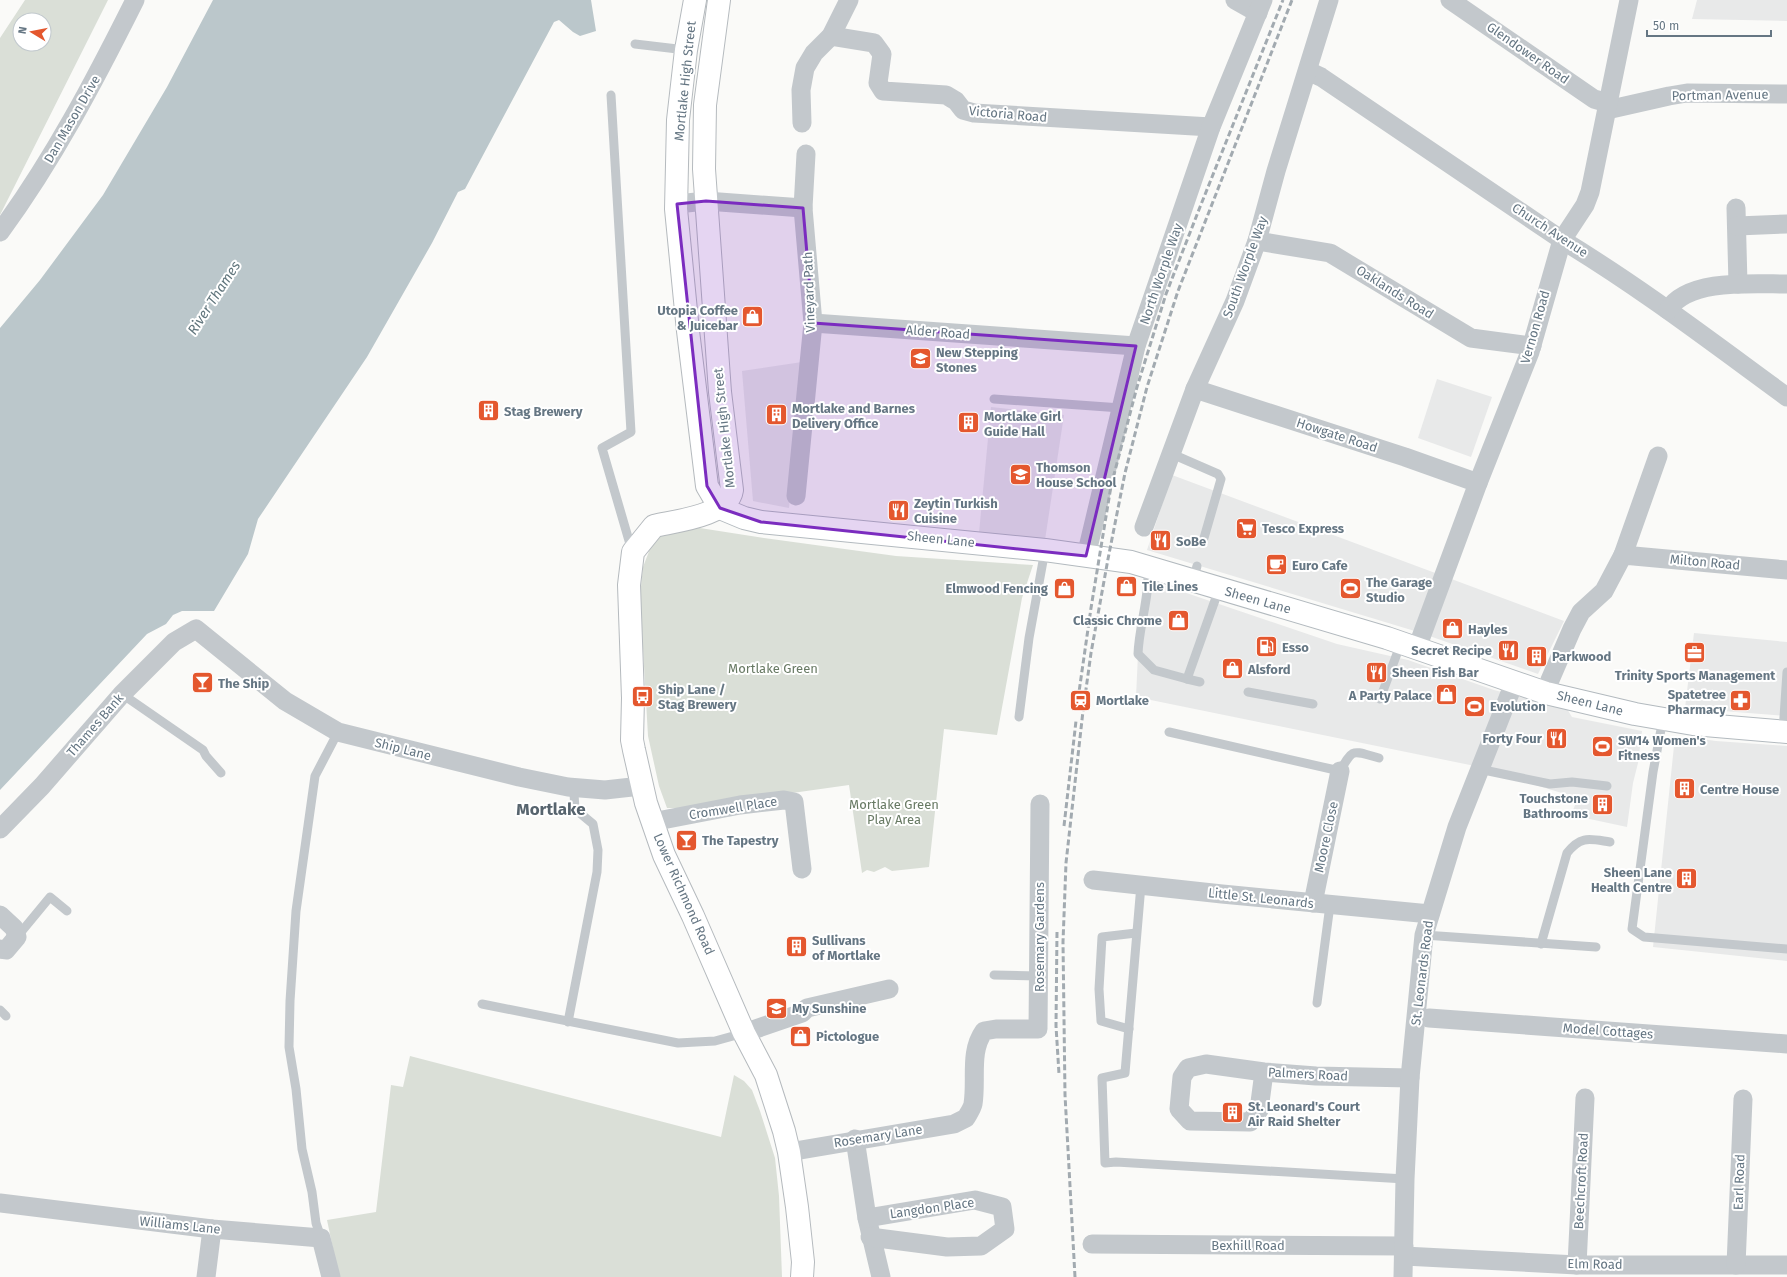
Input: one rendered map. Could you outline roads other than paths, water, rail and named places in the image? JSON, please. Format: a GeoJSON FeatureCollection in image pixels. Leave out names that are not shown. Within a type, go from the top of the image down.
{"type":"FeatureCollection","features":[{"type":"Feature","properties":{"kind":"main road","name":"Mortlake High Street"},"geometry":{"type":"LineString","coordinates":[[695,0],[686,50],[678,120],[677,204],[688,331],[707,486],[720,508],[730,497],[732,490],[720,392],[704,169],[705,105],[719,0]]}},
{"type":"Feature","properties":{"kind":"main road"},"geometry":{"type":"LineString","coordinates":[[633,552],[654,526],[689,519],[720,508]]}},
{"type":"Feature","properties":{"kind":"main road","name":"Sheen Lane"},"geometry":{"type":"LineString","coordinates":[[720,508],[744,518],[761,522],[1044,550],[1131,562],[1148,567],[1195,573],[1219,589],[1325,619],[1546,693],[1635,714],[1693,724],[1785,732]]}},
{"type":"Feature","properties":{"kind":"main road","name":"Lower Richmond Road"},"geometry":{"type":"LineString","coordinates":[[633,552],[629,585],[633,698],[632,740],[641,786],[664,855],[694,916],[744,1032],[766,1075],[789,1152],[803,1262],[802,1277]]}},
{"type":"Feature","properties":{"kind":"street","name":"Dan Mason Drive"},"geometry":{"type":"LineString","coordinates":[[0,232],[61,140],[107,56],[135,0]]}},
{"type":"Feature","properties":{"kind":"street"},"geometry":{"type":"LineString","coordinates":[[802,122],[801,90],[806,68],[814,53],[831,36],[849,0]]}},
{"type":"Feature","properties":{"kind":"street"},"geometry":{"type":"LineString","coordinates":[[1235,0],[1260,7]]}},
{"type":"Feature","properties":{"kind":"street","name":"South Worple Way"},"geometry":{"type":"LineString","coordinates":[[1144,527],[1195,390],[1235,301],[1257,241],[1276,171],[1329,0]]}},
{"type":"Feature","properties":{"kind":"street","name":"Glendower Road"},"geometry":{"type":"LineString","coordinates":[[1450,0],[1472,6],[1594,99],[1608,106]]}},
{"type":"Feature","properties":{"kind":"street","name":"Vernon Road"},"geometry":{"type":"LineString","coordinates":[[1409,646],[1478,483],[1532,346],[1547,287],[1562,240],[1585,205],[1590,192],[1629,0]]}},
{"type":"Feature","properties":{"kind":"street","name":"North Worple Way"},"geometry":{"type":"LineString","coordinates":[[1086,556],[1136,346],[1211,127],[1260,7]]}},
{"type":"Feature","properties":{"kind":"street","name":"Victoria Road"},"geometry":{"type":"LineString","coordinates":[[831,36],[874,43],[882,54],[878,83],[883,91],[946,95],[956,101],[963,110],[974,113],[1211,127]]}},
{"type":"Feature","properties":{"kind":"street","name":"Church Avenue"},"geometry":{"type":"LineString","coordinates":[[1308,71],[1320,77],[1562,240],[1596,260],[1668,310],[1787,397]]}},
{"type":"Feature","properties":{"kind":"street","name":"Portman Avenue"},"geometry":{"type":"LineString","coordinates":[[1608,106],[1687,94],[1787,94]]}},
{"type":"Feature","properties":{"kind":"street","name":"Vineyard Path"},"geometry":{"type":"LineString","coordinates":[[796,496],[813,323],[803,208],[806,154]]}},
{"type":"Feature","properties":{"kind":"street"},"geometry":{"type":"LineString","coordinates":[[677,204],[706,201],[803,208]]}},
{"type":"Feature","properties":{"kind":"street"},"geometry":{"type":"LineString","coordinates":[[1736,208],[1738,284]]}},
{"type":"Feature","properties":{"kind":"street"},"geometry":{"type":"LineString","coordinates":[[1737,226],[1787,224]]}},
{"type":"Feature","properties":{"kind":"street","name":"Oaklands Road"},"geometry":{"type":"LineString","coordinates":[[1257,241],[1330,253],[1471,338],[1532,346]]}},
{"type":"Feature","properties":{"kind":"street"},"geometry":{"type":"LineString","coordinates":[[1668,310],[1673,302],[1698,290],[1738,284],[1787,284]]}},
{"type":"Feature","properties":{"kind":"street","name":"Alder Road"},"geometry":{"type":"LineString","coordinates":[[813,323],[1136,346]]}},
{"type":"Feature","properties":{"kind":"street","name":"Howgate Road"},"geometry":{"type":"LineString","coordinates":[[1195,390],[1405,457],[1478,483]]}},
{"type":"Feature","properties":{"kind":"street"},"geometry":{"type":"LineString","coordinates":[[1546,693],[1557,661],[1581,612],[1604,591],[1623,555],[1658,456]]}},
{"type":"Feature","properties":{"kind":"street","name":"Milton Road"},"geometry":{"type":"LineString","coordinates":[[1623,555],[1787,570]]}},
{"type":"Feature","properties":{"kind":"street","name":"Ship Lane"},"geometry":{"type":"LineString","coordinates":[[196,629],[285,701],[338,732],[519,777],[576,787],[605,790],[641,786]]}},
{"type":"Feature","properties":{"kind":"street","name":"Thames Bank"},"geometry":{"type":"LineString","coordinates":[[0,829],[42,786],[122,694],[174,642],[196,629]]}},
{"type":"Feature","properties":{"kind":"street","name":"St. Leonards Road"},"geometry":{"type":"LineString","coordinates":[[1403,1277],[1405,1179],[1410,1078],[1424,935],[1457,827],[1514,683]]}},
{"type":"Feature","properties":{"kind":"street","name":"Moore Close"},"geometry":{"type":"LineString","coordinates":[[1321,904],[1340,772]]}},
{"type":"Feature","properties":{"kind":"street","name":"Cromwell Place"},"geometry":{"type":"LineString","coordinates":[[652,822],[740,805],[784,800],[794,802],[802,869]]}},
{"type":"Feature","properties":{"kind":"street","name":"Rosemary Gardens"},"geometry":{"type":"LineString","coordinates":[[966,1118],[972,1105],[976,1052],[979,1039],[984,1031],[996,1029],[1038,1029],[1040,804]]}},
{"type":"Feature","properties":{"kind":"street","name":"Little St. Leonards"},"geometry":{"type":"LineString","coordinates":[[1093,880],[1430,914]]}},
{"type":"Feature","properties":{"kind":"street"},"geometry":{"type":"LineString","coordinates":[[0,915],[14,928],[6,948]]}},
{"type":"Feature","properties":{"kind":"street"},"geometry":{"type":"LineString","coordinates":[[744,1032],[802,1013],[807,1008],[889,990]]}},
{"type":"Feature","properties":{"kind":"street","name":"Model Cottages"},"geometry":{"type":"LineString","coordinates":[[1430,1018],[1787,1044]]}},
{"type":"Feature","properties":{"kind":"street","name":"Palmers Road"},"geometry":{"type":"LineString","coordinates":[[1264,1072],[1259,1110],[1250,1122],[1190,1121],[1179,1109],[1182,1077],[1188,1068],[1206,1064],[1264,1072],[1316,1076],[1410,1078]]}},
{"type":"Feature","properties":{"kind":"street","name":"Beechcroft Road"},"geometry":{"type":"LineString","coordinates":[[1577,1265],[1585,1098]]}},
{"type":"Feature","properties":{"kind":"street","name":"Earl Road"},"geometry":{"type":"LineString","coordinates":[[1736,1265],[1743,1099]]}},
{"type":"Feature","properties":{"kind":"street","name":"Rosemary Lane"},"geometry":{"type":"LineString","coordinates":[[789,1152],[855,1139],[954,1124],[966,1118]]}},
{"type":"Feature","properties":{"kind":"street"},"geometry":{"type":"LineString","coordinates":[[855,1139],[870,1237],[881,1277]]}},
{"type":"Feature","properties":{"kind":"street","name":"Langdon Place"},"geometry":{"type":"LineString","coordinates":[[867,1218],[975,1200],[1002,1207],[1006,1229],[982,1246],[947,1247],[870,1237]]}},
{"type":"Feature","properties":{"kind":"street","name":"Williams Lane"},"geometry":{"type":"LineString","coordinates":[[0,1203],[212,1229],[321,1238]]}},
{"type":"Feature","properties":{"kind":"street"},"geometry":{"type":"LineString","coordinates":[[206,1277],[212,1229]]}},
{"type":"Feature","properties":{"kind":"street"},"geometry":{"type":"LineString","coordinates":[[321,1238],[331,1277]]}},
{"type":"Feature","properties":{"kind":"street","name":"Bexhill Road"},"geometry":{"type":"LineString","coordinates":[[1092,1244],[1404,1251]]}},
{"type":"Feature","properties":{"kind":"street","name":"Elm Road"},"geometry":{"type":"LineString","coordinates":[[1404,1251],[1577,1265],[1787,1265]]}},
{"type":"Feature","properties":{"kind":"lane"},"geometry":{"type":"LineString","coordinates":[[635,44],[686,50]]}},
{"type":"Feature","properties":{"kind":"lane"},"geometry":{"type":"LineString","coordinates":[[611,95],[631,432],[602,448],[633,552]]}},
{"type":"Feature","properties":{"kind":"lane"},"geometry":{"type":"LineString","coordinates":[[994,399],[1121,408]]}},
{"type":"Feature","properties":{"kind":"lane"},"geometry":{"type":"LineString","coordinates":[[1172,454],[1218,474],[1221,479],[1204,538]]}},
{"type":"Feature","properties":{"kind":"lane"},"geometry":{"type":"LineString","coordinates":[[1019,716],[1029,633],[1044,550]]}},
{"type":"Feature","properties":{"kind":"lane"},"geometry":{"type":"LineString","coordinates":[[1148,567],[1149,581],[1138,642],[1138,654],[1154,670],[1200,682]]}},
{"type":"Feature","properties":{"kind":"lane"},"geometry":{"type":"LineString","coordinates":[[1187,679],[1219,589]]}},
{"type":"Feature","properties":{"kind":"lane"},"geometry":{"type":"LineString","coordinates":[[1380,699],[1409,646]]}},
{"type":"Feature","properties":{"kind":"lane"},"geometry":{"type":"LineString","coordinates":[[1785,732],[1787,672]]}},
{"type":"Feature","properties":{"kind":"lane"},"geometry":{"type":"LineString","coordinates":[[1248,692],[1313,704]]}},
{"type":"Feature","properties":{"kind":"lane"},"geometry":{"type":"LineString","coordinates":[[122,694],[204,750],[206,756],[221,773]]}},
{"type":"Feature","properties":{"kind":"lane"},"geometry":{"type":"LineString","coordinates":[[1663,719],[1652,772],[1632,929],[1644,937],[1787,949]]}},
{"type":"Feature","properties":{"kind":"lane"},"geometry":{"type":"LineString","coordinates":[[321,1238],[316,1223],[312,1192],[302,1149],[296,1089],[289,1047],[290,1001],[296,911],[315,776],[338,732]]}},
{"type":"Feature","properties":{"kind":"lane"},"geometry":{"type":"LineString","coordinates":[[1169,732],[1340,772],[1350,754],[1356,752],[1379,758]]}},
{"type":"Feature","properties":{"kind":"lane"},"geometry":{"type":"LineString","coordinates":[[1479,769],[1550,784],[1572,782],[1606,786]]}},
{"type":"Feature","properties":{"kind":"lane"},"geometry":{"type":"LineString","coordinates":[[568,1022],[597,872],[598,850],[593,824],[575,809],[574,794],[576,787]]}},
{"type":"Feature","properties":{"kind":"lane"},"geometry":{"type":"LineString","coordinates":[[1541,944],[1567,853],[1574,845],[1588,838],[1610,842]]}},
{"type":"Feature","properties":{"kind":"lane"},"geometry":{"type":"LineString","coordinates":[[1141,885],[1125,1073],[1102,1078],[1105,1163],[1116,1162],[1405,1179]]}},
{"type":"Feature","properties":{"kind":"lane"},"geometry":{"type":"LineString","coordinates":[[6,948],[50,897],[67,911]]}},
{"type":"Feature","properties":{"kind":"lane"},"geometry":{"type":"LineString","coordinates":[[1317,1003],[1321,904]]}},
{"type":"Feature","properties":{"kind":"lane"},"geometry":{"type":"LineString","coordinates":[[1129,1029],[1101,1021],[1099,989],[1102,937],[1136,933]]}},
{"type":"Feature","properties":{"kind":"lane"},"geometry":{"type":"LineString","coordinates":[[1424,935],[1596,947]]}},
{"type":"Feature","properties":{"kind":"lane"},"geometry":{"type":"LineString","coordinates":[[994,975],[1038,976]]}},
{"type":"Feature","properties":{"kind":"lane"},"geometry":{"type":"LineString","coordinates":[[482,1004],[678,1043],[715,1041],[744,1032]]}},
{"type":"Feature","properties":{"kind":"water","name":"River Thames"},"geometry":{"type":"Polygon","coordinates":[[[213,0],[591,0],[596,31],[580,36],[559,20],[554,22],[465,189],[458,192],[432,243],[367,357],[258,519],[248,554],[214,611],[182,611],[173,615],[166,624],[147,634],[0,790],[0,328],[40,280],[103,195],[167,87],[213,0]]]}},
{"type":"Feature","properties":{"kind":"railway"},"geometry":{"type":"LineString","coordinates":[[1078,699],[1111,486],[1137,387],[1166,294],[1283,0]]}},
{"type":"Feature","properties":{"kind":"railway"},"geometry":{"type":"LineString","coordinates":[[1075,1277],[1065,1095],[1063,942],[1066,863],[1091,653],[1125,473],[1147,387],[1178,291],[1292,0]]}},
{"type":"Feature","properties":{"kind":"railway"},"geometry":{"type":"LineString","coordinates":[[1064,826],[1076,721]]}},
{"type":"Feature","properties":{"kind":"railway"},"geometry":{"type":"LineString","coordinates":[[1057,932],[1056,1026],[1059,1074]]}},
{"type":"Feature","properties":{"kind":"place","name":"Utopia Coffee & Juicebar"},"geometry":{"type":"Point","coordinates":[753,317]}},
{"type":"Feature","properties":{"kind":"place","name":"New Stepping Stones"},"geometry":{"type":"Point","coordinates":[921,359]}},
{"type":"Feature","properties":{"kind":"place","name":"Stag Brewery"},"geometry":{"type":"Point","coordinates":[488,411]}},
{"type":"Feature","properties":{"kind":"place","name":"Mortlake and Barnes Delivery Office"},"geometry":{"type":"Point","coordinates":[777,415]}},
{"type":"Feature","properties":{"kind":"place","name":"Mortlake Girl Guide Hall"},"geometry":{"type":"Point","coordinates":[969,423]}},
{"type":"Feature","properties":{"kind":"place","name":"Thomson House School"},"geometry":{"type":"Point","coordinates":[1020,474]}},
{"type":"Feature","properties":{"kind":"place","name":"Zeytin Turkish Cuisine"},"geometry":{"type":"Point","coordinates":[898,510]}},
{"type":"Feature","properties":{"kind":"place","name":"Tesco Express"},"geometry":{"type":"Point","coordinates":[1247,528]}},
{"type":"Feature","properties":{"kind":"place","name":"SoBe"},"geometry":{"type":"Point","coordinates":[1160,541]}},
{"type":"Feature","properties":{"kind":"place","name":"Euro Cafe"},"geometry":{"type":"Point","coordinates":[1277,565]}},
{"type":"Feature","properties":{"kind":"place","name":"Tile Lines"},"geometry":{"type":"Point","coordinates":[1127,586]}},
{"type":"Feature","properties":{"kind":"place","name":"Elmwood Fencing"},"geometry":{"type":"Point","coordinates":[1064,588]}},
{"type":"Feature","properties":{"kind":"place","name":"The Garage Studio"},"geometry":{"type":"Point","coordinates":[1351,589]}},
{"type":"Feature","properties":{"kind":"place","name":"Classic Chrome"},"geometry":{"type":"Point","coordinates":[1178,620]}},
{"type":"Feature","properties":{"kind":"place","name":"Hayles"},"geometry":{"type":"Point","coordinates":[1452,629]}},
{"type":"Feature","properties":{"kind":"place","name":"Esso"},"geometry":{"type":"Point","coordinates":[1267,647]}},
{"type":"Feature","properties":{"kind":"place","name":"Secret Recipe"},"geometry":{"type":"Point","coordinates":[1508,650]}},
{"type":"Feature","properties":{"kind":"place","name":"Trinity Sports Management"},"geometry":{"type":"Point","coordinates":[1695,653]}},
{"type":"Feature","properties":{"kind":"place","name":"Parkwood"},"geometry":{"type":"Point","coordinates":[1536,656]}},
{"type":"Feature","properties":{"kind":"place","name":"Alsford"},"geometry":{"type":"Point","coordinates":[1232,669]}},
{"type":"Feature","properties":{"kind":"place","name":"Sheen Fish Bar"},"geometry":{"type":"Point","coordinates":[1377,672]}},
{"type":"Feature","properties":{"kind":"place","name":"The Ship"},"geometry":{"type":"Point","coordinates":[202,683]}},
{"type":"Feature","properties":{"kind":"place","name":"A Party Palace"},"geometry":{"type":"Point","coordinates":[1447,695]}},
{"type":"Feature","properties":{"kind":"place","name":"Ship Lane / Stag Brewery"},"geometry":{"type":"Point","coordinates":[643,696]}},
{"type":"Feature","properties":{"kind":"place","name":"Mortlake"},"geometry":{"type":"Point","coordinates":[1081,700]}},
{"type":"Feature","properties":{"kind":"place","name":"Spatetree Pharmacy"},"geometry":{"type":"Point","coordinates":[1741,701]}},
{"type":"Feature","properties":{"kind":"place","name":"Evolution"},"geometry":{"type":"Point","coordinates":[1475,706]}},
{"type":"Feature","properties":{"kind":"place","name":"Forty Four"},"geometry":{"type":"Point","coordinates":[1557,738]}},
{"type":"Feature","properties":{"kind":"place","name":"SW14 Women's Fitness"},"geometry":{"type":"Point","coordinates":[1603,747]}},
{"type":"Feature","properties":{"kind":"place","name":"Centre House"},"geometry":{"type":"Point","coordinates":[1685,789]}},
{"type":"Feature","properties":{"kind":"place","name":"Touchstone Bathrooms"},"geometry":{"type":"Point","coordinates":[1603,805]}},
{"type":"Feature","properties":{"kind":"place","name":"The Tapestry"},"geometry":{"type":"Point","coordinates":[687,840]}},
{"type":"Feature","properties":{"kind":"place","name":"Sheen Lane Health Centre"},"geometry":{"type":"Point","coordinates":[1687,879]}},
{"type":"Feature","properties":{"kind":"place","name":"Sullivans of Mortlake"},"geometry":{"type":"Point","coordinates":[797,947]}},
{"type":"Feature","properties":{"kind":"place","name":"My Sunshine"},"geometry":{"type":"Point","coordinates":[776,1008]}},
{"type":"Feature","properties":{"kind":"place","name":"Pictologue"},"geometry":{"type":"Point","coordinates":[800,1036]}},
{"type":"Feature","properties":{"kind":"place","name":"St. Leonard's Court Air Raid Shelter"},"geometry":{"type":"Point","coordinates":[1232,1113]}},
{"type":"Feature","properties":{"kind":"district","name":"Mortlake"},"geometry":{"type":"Point","coordinates":[551,809]}},
{"type":"Feature","properties":{"kind":"park label","name":"Mortlake Green"},"geometry":{"type":"Point","coordinates":[773,668]}},
{"type":"Feature","properties":{"kind":"park label","name":"Mortlake Green Play Area"},"geometry":{"type":"Point","coordinates":[894,812]}}]}
